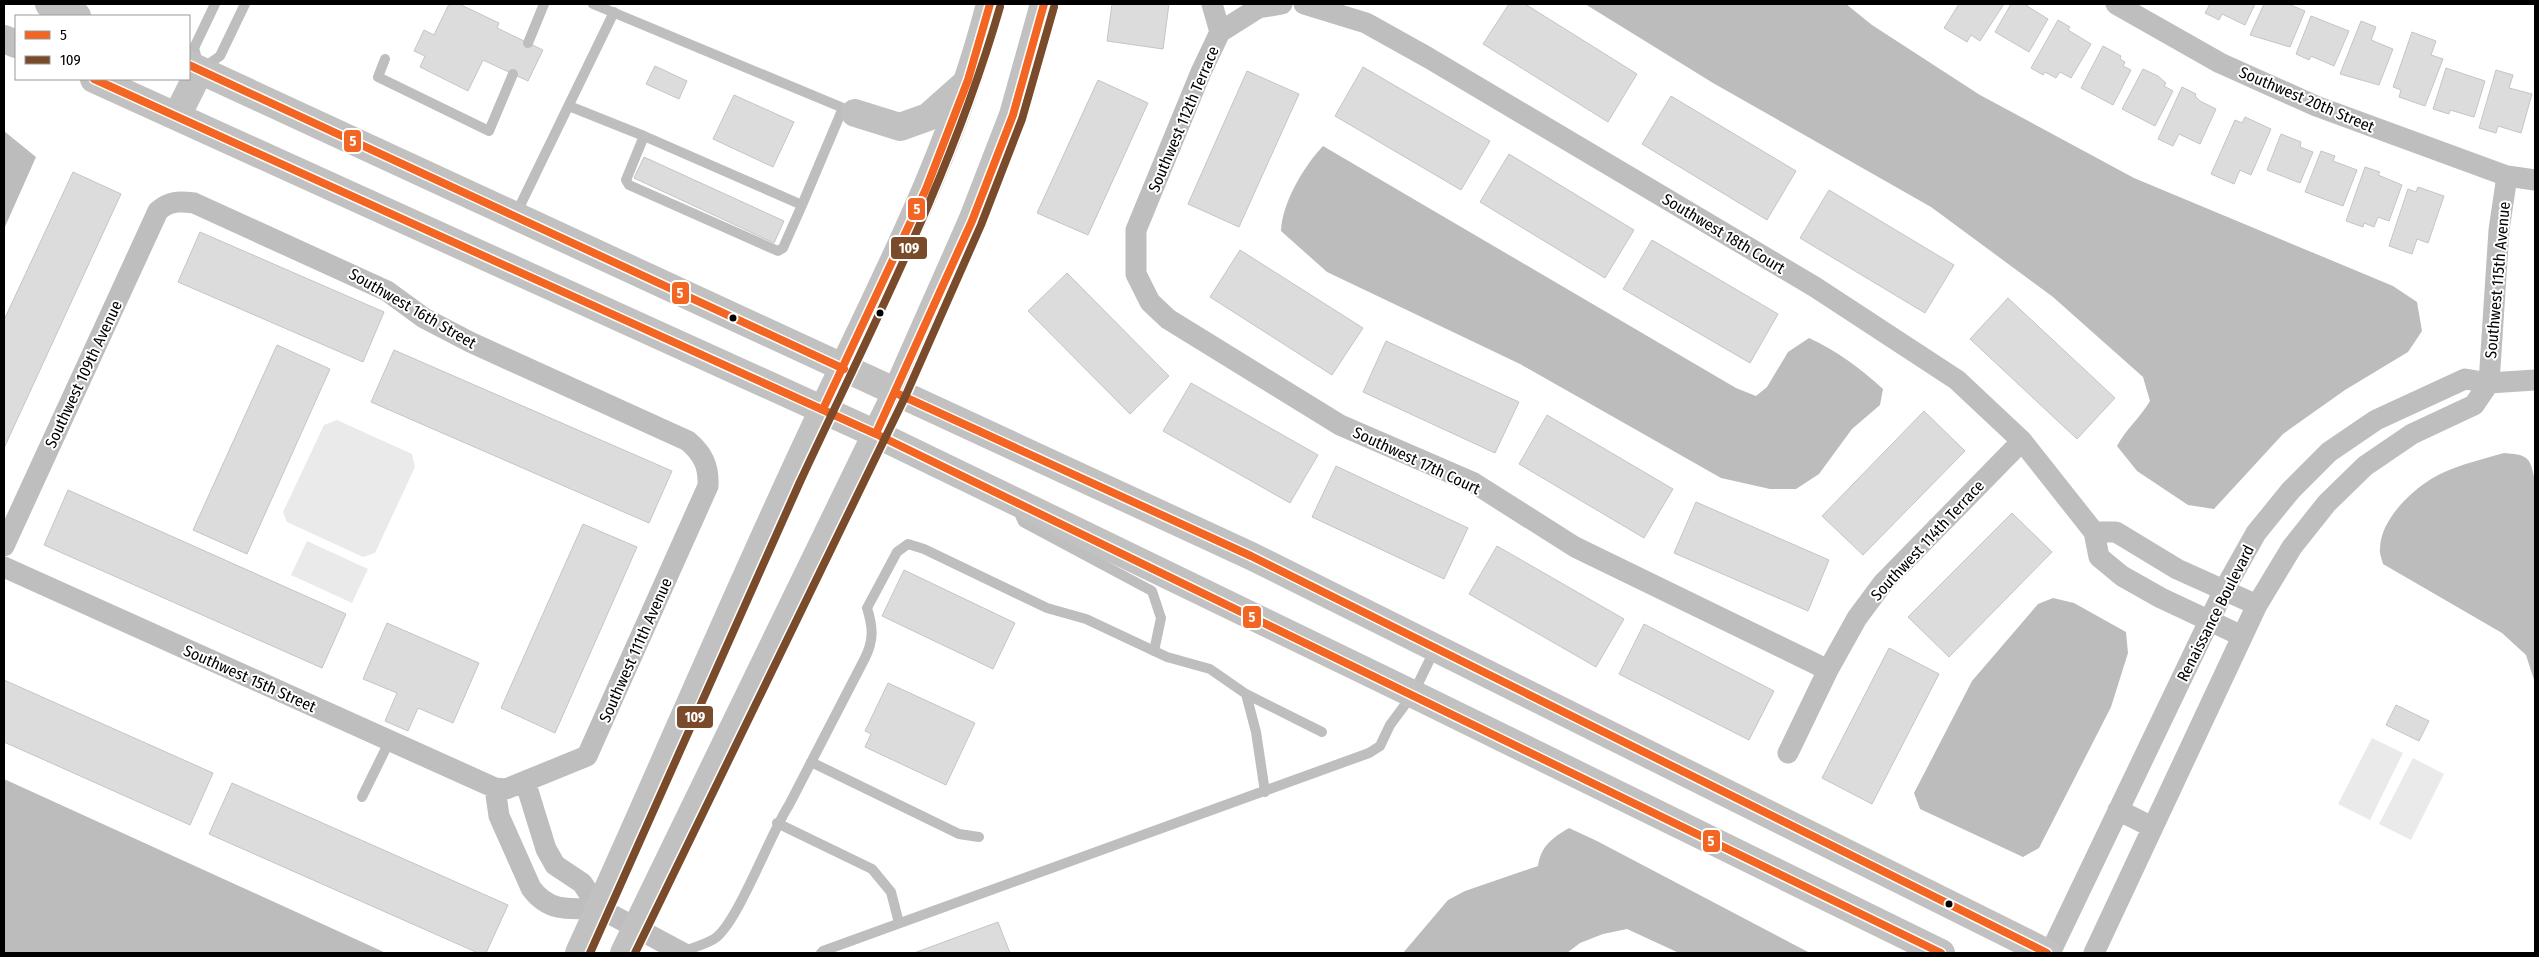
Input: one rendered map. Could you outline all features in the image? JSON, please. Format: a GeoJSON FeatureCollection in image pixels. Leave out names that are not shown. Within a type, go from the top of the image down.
{"type":"FeatureCollection","features":[{"type":"Feature","properties":{"kind":"main road"},"geometry":{"type":"LineString","coordinates":[[49,4],[75,15]]}},
{"type":"Feature","properties":{"kind":"main road"},"geometry":{"type":"LineString","coordinates":[[579,953],[822,411],[844,368],[926,189],[968,80],[990,4]]}},
{"type":"Feature","properties":{"kind":"main road"},"geometry":{"type":"LineString","coordinates":[[624,953],[896,393],[972,220],[1013,115],[1044,4]]}},
{"type":"Feature","properties":{"kind":"main road"},"geometry":{"type":"LineString","coordinates":[[194,68],[1251,556],[2048,953]]}},
{"type":"Feature","properties":{"kind":"main road"},"geometry":{"type":"LineString","coordinates":[[96,80],[876,434],[1014,503],[1414,694],[1941,953]]}},
{"type":"Feature","properties":{"kind":"main road"},"geometry":{"type":"LineString","coordinates":[[177,116],[190,80]]}},
{"type":"Feature","properties":{"kind":"main road"},"geometry":{"type":"LineString","coordinates":[[849,111],[900,128],[928,117],[968,80]]}},
{"type":"Feature","properties":{"kind":"street"},"geometry":{"type":"LineString","coordinates":[[1212,4],[1220,32]]}},
{"type":"Feature","properties":{"kind":"street","name":"Southwest 112th Terrace"},"geometry":{"type":"LineString","coordinates":[[1136,274],[1136,230],[1201,72],[1220,32],[1258,8],[1282,4]]}},
{"type":"Feature","properties":{"kind":"street","name":"Southwest 18th Court"},"geometry":{"type":"LineString","coordinates":[[1304,4],[1368,13],[1815,287],[1957,380],[2022,441],[2094,532],[2100,557],[2122,576],[2161,598],[2242,636]]}},
{"type":"Feature","properties":{"kind":"street","name":"Southwest 20th Street"},"geometry":{"type":"LineString","coordinates":[[2116,4],[2220,63],[2316,106],[2507,176],[2535,180]]}},
{"type":"Feature","properties":{"kind":"street","name":"Southwest 115th Avenue"},"geometry":{"type":"LineString","coordinates":[[2489,384],[2499,230],[2507,176]]}},
{"type":"Feature","properties":{"kind":"street","name":"Southwest 16th Street"},"geometry":{"type":"LineString","coordinates":[[165,204],[180,201],[194,202],[344,269],[387,290],[424,318],[470,342],[688,441],[698,450],[705,462]]}},
{"type":"Feature","properties":{"kind":"street","name":"Southwest 109th Avenue"},"geometry":{"type":"LineString","coordinates":[[4,546],[158,211],[165,204]]}},
{"type":"Feature","properties":{"kind":"street","name":"Southwest 17th Court"},"geometry":{"type":"LineString","coordinates":[[1136,274],[1150,302],[1168,319],[1340,425],[1474,483],[1575,547],[1828,670]]}},
{"type":"Feature","properties":{"kind":"street","name":"Renaissance Boulevard"},"geometry":{"type":"LineString","coordinates":[[2048,953],[2224,590],[2256,533],[2291,490],[2329,452],[2376,420],[2465,379],[2489,384],[2535,380]]}},
{"type":"Feature","properties":{"kind":"street","name":"Renaissance Boulevard"},"geometry":{"type":"LineString","coordinates":[[2094,953],[2257,605],[2292,547],[2327,504],[2365,466],[2412,434],[2474,405],[2489,384]]}},
{"type":"Feature","properties":{"kind":"street","name":"Southwest 114th Terrace"},"geometry":{"type":"LineString","coordinates":[[1788,753],[1828,670],[1858,618],[1883,582],[2022,441]]}},
{"type":"Feature","properties":{"kind":"street","name":"Southwest 111th Avenue"},"geometry":{"type":"LineString","coordinates":[[509,786],[586,756],[708,486],[708,473],[705,462]]}},
{"type":"Feature","properties":{"kind":"street"},"geometry":{"type":"LineString","coordinates":[[2094,532],[2116,532],[2177,569],[2257,605]]}},
{"type":"Feature","properties":{"kind":"street","name":"Southwest 15th Street"},"geometry":{"type":"LineString","coordinates":[[4,568],[390,740],[509,786]]}},
{"type":"Feature","properties":{"kind":"street"},"geometry":{"type":"LineString","coordinates":[[509,786],[499,816],[531,888],[537,897],[560,909],[600,908]]}},
{"type":"Feature","properties":{"kind":"street"},"geometry":{"type":"LineString","coordinates":[[509,786],[555,865],[582,884],[600,908],[635,929],[682,953]]}},
{"type":"Feature","properties":{"kind":"street"},"geometry":{"type":"LineString","coordinates":[[2118,810],[2152,827]]}},
{"type":"Feature","properties":{"kind":"lane"},"geometry":{"type":"LineString","coordinates":[[215,4],[194,48],[194,68],[220,56],[244,4]]}},
{"type":"Feature","properties":{"kind":"lane"},"geometry":{"type":"LineString","coordinates":[[528,43],[544,4]]}},
{"type":"Feature","properties":{"kind":"lane"},"geometry":{"type":"LineString","coordinates":[[593,4],[849,111],[802,205],[784,248],[778,251],[629,185],[626,180],[644,136]]}},
{"type":"Feature","properties":{"kind":"lane"},"geometry":{"type":"LineString","coordinates":[[515,217],[614,12]]}},
{"type":"Feature","properties":{"kind":"lane"},"geometry":{"type":"LineString","coordinates":[[385,59],[378,77],[489,131],[513,74]]}},
{"type":"Feature","properties":{"kind":"lane"},"geometry":{"type":"LineString","coordinates":[[569,106],[644,136],[802,205]]}},
{"type":"Feature","properties":{"kind":"lane"},"geometry":{"type":"LineString","coordinates":[[1014,503],[1023,522],[1152,592],[1161,618],[1154,651]]}},
{"type":"Feature","properties":{"kind":"lane"},"geometry":{"type":"LineString","coordinates":[[682,953],[714,939],[730,924],[777,823],[789,805],[871,646],[873,626],[867,608],[897,552],[908,544],[924,549],[1047,608],[1086,619],[1167,657],[1210,669],[1246,694],[1322,732]]}},
{"type":"Feature","properties":{"kind":"lane"},"geometry":{"type":"LineString","coordinates":[[821,953],[1370,753],[1380,746],[1390,725],[1414,694],[1435,648]]}},
{"type":"Feature","properties":{"kind":"lane"},"geometry":{"type":"LineString","coordinates":[[1246,694],[1256,732],[1266,792]]}},
{"type":"Feature","properties":{"kind":"lane"},"geometry":{"type":"LineString","coordinates":[[362,797],[390,740]]}},
{"type":"Feature","properties":{"kind":"lane"},"geometry":{"type":"LineString","coordinates":[[811,762],[959,834],[979,837]]}},
{"type":"Feature","properties":{"kind":"lane"},"geometry":{"type":"LineString","coordinates":[[777,823],[872,869],[891,892],[899,923]]}},
{"type":"Feature","properties":{"kind":"shaded area"},"geometry":{"type":"Polygon","coordinates":[[[1585,4],[1846,4],[1872,25],[1980,95],[2134,178],[2393,286],[2417,302],[2422,331],[2408,352],[2345,390],[2283,434],[2214,509],[2188,505],[2137,471],[2117,446],[2150,401],[2143,377],[2053,297],[1931,207],[1713,83],[1585,4]]]}},
{"type":"Feature","properties":{"kind":"shaded area"},"geometry":{"type":"Polygon","coordinates":[[[4,131],[36,157],[4,229],[4,131]]]}},
{"type":"Feature","properties":{"kind":"shaded area"},"geometry":{"type":"Polygon","coordinates":[[[1323,146],[1736,388],[1756,396],[1767,387],[1788,352],[1809,338],[1848,360],[1883,389],[1880,405],[1852,429],[1819,474],[1796,489],[1770,489],[1721,478],[1520,364],[1327,272],[1281,231],[1285,209],[1295,186],[1323,146]]]}},
{"type":"Feature","properties":{"kind":"shaded area"},"geometry":{"type":"Polygon","coordinates":[[[337,420],[412,454],[415,467],[375,553],[363,557],[287,522],[283,512],[324,425],[337,420]]]}},
{"type":"Feature","properties":{"kind":"shaded area"},"geometry":{"type":"Polygon","coordinates":[[[2504,453],[2523,456],[2527,459],[2532,467],[2535,481],[2535,683],[2526,655],[2502,633],[2383,564],[2380,552],[2381,539],[2390,518],[2405,500],[2422,485],[2448,470],[2504,453]]]}},
{"type":"Feature","properties":{"kind":"shaded area"},"geometry":{"type":"Polygon","coordinates":[[[307,541],[368,569],[352,603],[291,575],[307,541]]]}},
{"type":"Feature","properties":{"kind":"shaded area"},"geometry":{"type":"Polygon","coordinates":[[[2053,598],[2074,603],[2126,632],[2128,653],[2111,707],[2039,848],[2023,857],[1920,809],[1914,793],[1972,681],[2038,604],[2053,598]]]}},
{"type":"Feature","properties":{"kind":"shaded area"},"geometry":{"type":"Polygon","coordinates":[[[2372,738],[2403,753],[2370,820],[2338,804],[2372,738]]]}},
{"type":"Feature","properties":{"kind":"shaded area"},"geometry":{"type":"Polygon","coordinates":[[[2413,758],[2444,774],[2411,840],[2379,824],[2413,758]]]}},
{"type":"Feature","properties":{"kind":"shaded area"},"geometry":{"type":"Polygon","coordinates":[[[4,779],[386,953],[4,953],[4,779]]]}},
{"type":"Feature","properties":{"kind":"shaded area"},"geometry":{"type":"Polygon","coordinates":[[[1569,828],[1810,953],[1679,953],[1627,929],[1603,934],[1580,943],[1567,953],[1403,953],[1448,900],[1465,891],[1538,866],[1539,859],[1548,843],[1569,828]]]}},
{"type":"Feature","properties":{"kind":"building"},"geometry":{"type":"Polygon","coordinates":[[[449,4],[459,4],[499,23],[497,28],[543,50],[528,81],[483,60],[468,91],[420,67],[425,56],[414,51],[424,30],[434,35],[449,4]]]}},
{"type":"Feature","properties":{"kind":"building"},"geometry":{"type":"Polygon","coordinates":[[[1112,4],[1169,4],[1163,49],[1107,41],[1112,4]]]}},
{"type":"Feature","properties":{"kind":"building"},"geometry":{"type":"Polygon","coordinates":[[[1509,4],[1525,4],[1637,74],[1608,122],[1483,44],[1509,4]]]}},
{"type":"Feature","properties":{"kind":"building"},"geometry":{"type":"Polygon","coordinates":[[[1959,4],[2004,4],[1980,41],[1971,35],[1967,42],[1944,28],[1959,4]]]}},
{"type":"Feature","properties":{"kind":"building"},"geometry":{"type":"Polygon","coordinates":[[[2011,4],[2028,4],[2027,6],[2048,19],[2029,52],[1995,32],[2011,4]]]}},
{"type":"Feature","properties":{"kind":"building"},"geometry":{"type":"Polygon","coordinates":[[[2210,4],[2255,4],[2245,25],[2222,14],[2219,20],[2205,13],[2210,4]]]}},
{"type":"Feature","properties":{"kind":"building"},"geometry":{"type":"Polygon","coordinates":[[[2264,4],[2288,4],[2305,11],[2290,47],[2250,35],[2264,4]]]}},
{"type":"Feature","properties":{"kind":"building"},"geometry":{"type":"Polygon","coordinates":[[[2311,16],[2349,31],[2334,66],[2311,56],[2309,60],[2296,54],[2311,16]]]}},
{"type":"Feature","properties":{"kind":"building"},"geometry":{"type":"Polygon","coordinates":[[[2058,20],[2070,27],[2068,30],[2091,44],[2071,78],[2060,72],[2056,78],[2045,72],[2043,75],[2031,68],[2058,20]]]}},
{"type":"Feature","properties":{"kind":"building"},"geometry":{"type":"Polygon","coordinates":[[[2361,21],[2376,27],[2371,40],[2393,49],[2379,85],[2340,74],[2361,21]]]}},
{"type":"Feature","properties":{"kind":"building"},"geometry":{"type":"Polygon","coordinates":[[[2412,32],[2436,41],[2431,55],[2443,59],[2425,106],[2399,97],[2401,90],[2393,87],[2412,32]]]}},
{"type":"Feature","properties":{"kind":"building"},"geometry":{"type":"Polygon","coordinates":[[[2103,46],[2121,56],[2120,59],[2125,62],[2123,66],[2131,70],[2113,105],[2081,88],[2103,46]]]}},
{"type":"Feature","properties":{"kind":"building"},"geometry":{"type":"Polygon","coordinates":[[[655,66],[687,81],[679,99],[646,84],[655,66]]]}},
{"type":"Feature","properties":{"kind":"building"},"geometry":{"type":"Polygon","coordinates":[[[1363,67],[1490,141],[1461,190],[1335,116],[1363,67]]]}},
{"type":"Feature","properties":{"kind":"building"},"geometry":{"type":"Polygon","coordinates":[[[2446,68],[2485,81],[2474,117],[2450,110],[2449,114],[2433,109],[2446,68]]]}},
{"type":"Feature","properties":{"kind":"building"},"geometry":{"type":"Polygon","coordinates":[[[2143,69],[2158,76],[2166,83],[2164,86],[2173,91],[2155,126],[2122,109],[2143,69]]]}},
{"type":"Feature","properties":{"kind":"building"},"geometry":{"type":"Polygon","coordinates":[[[2496,70],[2513,75],[2509,88],[2532,94],[2521,133],[2498,126],[2496,133],[2479,128],[2496,70]]]}},
{"type":"Feature","properties":{"kind":"building"},"geometry":{"type":"Polygon","coordinates":[[[1247,71],[1299,94],[1239,227],[1188,204],[1247,71]]]}},
{"type":"Feature","properties":{"kind":"building"},"geometry":{"type":"Polygon","coordinates":[[[1098,80],[1148,103],[1088,235],[1037,213],[1098,80]]]}},
{"type":"Feature","properties":{"kind":"building"},"geometry":{"type":"Polygon","coordinates":[[[2182,87],[2196,94],[2195,96],[2200,101],[2216,109],[2200,144],[2179,134],[2173,146],[2158,139],[2182,87]]]}},
{"type":"Feature","properties":{"kind":"building"},"geometry":{"type":"Polygon","coordinates":[[[734,95],[794,122],[773,167],[713,139],[734,95]]]}},
{"type":"Feature","properties":{"kind":"building"},"geometry":{"type":"Polygon","coordinates":[[[1671,96],[1796,171],[1767,220],[1642,144],[1671,96]]]}},
{"type":"Feature","properties":{"kind":"building"},"geometry":{"type":"Polygon","coordinates":[[[2245,117],[2271,129],[2251,175],[2240,170],[2234,184],[2211,174],[2235,120],[2242,123],[2245,117]]]}},
{"type":"Feature","properties":{"kind":"building"},"geometry":{"type":"Polygon","coordinates":[[[2281,134],[2301,142],[2300,147],[2313,152],[2300,183],[2267,170],[2281,134]]]}},
{"type":"Feature","properties":{"kind":"building"},"geometry":{"type":"Polygon","coordinates":[[[2321,151],[2335,156],[2333,161],[2357,170],[2343,206],[2305,192],[2321,151]]]}},
{"type":"Feature","properties":{"kind":"building"},"geometry":{"type":"Polygon","coordinates":[[[1509,154],[1634,230],[1605,278],[1480,202],[1509,154]]]}},
{"type":"Feature","properties":{"kind":"building"},"geometry":{"type":"Polygon","coordinates":[[[644,157],[784,221],[774,243],[634,178],[644,157]]]}},
{"type":"Feature","properties":{"kind":"building"},"geometry":{"type":"Polygon","coordinates":[[[2365,167],[2380,172],[2378,175],[2402,185],[2389,221],[2378,217],[2374,227],[2364,223],[2363,227],[2346,221],[2365,167]]]}},
{"type":"Feature","properties":{"kind":"building"},"geometry":{"type":"Polygon","coordinates":[[[73,172],[121,194],[4,448],[4,320],[73,172]]]}},
{"type":"Feature","properties":{"kind":"building"},"geometry":{"type":"Polygon","coordinates":[[[2418,187],[2444,196],[2428,243],[2417,239],[2412,254],[2389,246],[2408,189],[2416,192],[2418,187]]]}},
{"type":"Feature","properties":{"kind":"building"},"geometry":{"type":"Polygon","coordinates":[[[1829,190],[1954,265],[1925,313],[1800,238],[1829,190]]]}},
{"type":"Feature","properties":{"kind":"building"},"geometry":{"type":"Polygon","coordinates":[[[200,232],[384,312],[363,362],[178,282],[200,232]]]}},
{"type":"Feature","properties":{"kind":"building"},"geometry":{"type":"Polygon","coordinates":[[[1652,240],[1778,314],[1750,363],[1623,289],[1652,240]]]}},
{"type":"Feature","properties":{"kind":"building"},"geometry":{"type":"Polygon","coordinates":[[[1240,250],[1363,328],[1332,375],[1210,297],[1240,250]]]}},
{"type":"Feature","properties":{"kind":"building"},"geometry":{"type":"Polygon","coordinates":[[[1067,273],[1169,376],[1130,414],[1028,311],[1067,273]]]}},
{"type":"Feature","properties":{"kind":"building"},"geometry":{"type":"Polygon","coordinates":[[[2008,298],[2115,398],[2077,439],[1970,339],[2008,298]]]}},
{"type":"Feature","properties":{"kind":"building"},"geometry":{"type":"Polygon","coordinates":[[[1386,341],[1519,402],[1495,453],[1363,392],[1386,341]]]}},
{"type":"Feature","properties":{"kind":"building"},"geometry":{"type":"Polygon","coordinates":[[[277,345],[330,369],[247,554],[193,530],[277,345]]]}},
{"type":"Feature","properties":{"kind":"building"},"geometry":{"type":"Polygon","coordinates":[[[394,350],[672,471],[649,523],[371,402],[394,350]]]}},
{"type":"Feature","properties":{"kind":"building"},"geometry":{"type":"Polygon","coordinates":[[[1191,383],[1318,455],[1290,503],[1163,431],[1191,383]]]}},
{"type":"Feature","properties":{"kind":"building"},"geometry":{"type":"Polygon","coordinates":[[[1924,411],[1965,451],[1863,555],[1822,516],[1924,411]]]}},
{"type":"Feature","properties":{"kind":"building"},"geometry":{"type":"Polygon","coordinates":[[[1547,415],[1673,489],[1644,538],[1519,464],[1547,415]]]}},
{"type":"Feature","properties":{"kind":"building"},"geometry":{"type":"Polygon","coordinates":[[[1336,466],[1468,528],[1444,579],[1312,517],[1336,466]]]}},
{"type":"Feature","properties":{"kind":"building"},"geometry":{"type":"Polygon","coordinates":[[[68,490],[346,614],[322,668],[44,545],[68,490]]]}},
{"type":"Feature","properties":{"kind":"building"},"geometry":{"type":"Polygon","coordinates":[[[1696,502],[1829,560],[1808,611],[1674,553],[1696,502]]]}},
{"type":"Feature","properties":{"kind":"building"},"geometry":{"type":"Polygon","coordinates":[[[2012,513],[2052,552],[1949,657],[1908,617],[2012,513]]]}},
{"type":"Feature","properties":{"kind":"building"},"geometry":{"type":"Polygon","coordinates":[[[583,524],[637,547],[555,733],[501,708],[583,524]]]}},
{"type":"Feature","properties":{"kind":"building"},"geometry":{"type":"Polygon","coordinates":[[[1497,546],[1624,619],[1596,667],[1469,594],[1497,546]]]}},
{"type":"Feature","properties":{"kind":"building"},"geometry":{"type":"Polygon","coordinates":[[[904,570],[1015,623],[993,669],[882,616],[904,570]]]}},
{"type":"Feature","properties":{"kind":"building"},"geometry":{"type":"Polygon","coordinates":[[[387,623],[479,663],[453,723],[418,708],[408,731],[385,721],[397,693],[363,679],[387,623]]]}},
{"type":"Feature","properties":{"kind":"building"},"geometry":{"type":"Polygon","coordinates":[[[1644,624],[1774,691],[1749,740],[1619,674],[1644,624]]]}},
{"type":"Feature","properties":{"kind":"building"},"geometry":{"type":"Polygon","coordinates":[[[1889,648],[1939,674],[1872,804],[1822,778],[1889,648]]]}},
{"type":"Feature","properties":{"kind":"building"},"geometry":{"type":"Polygon","coordinates":[[[4,680],[213,773],[190,825],[4,742],[4,680]]]}},
{"type":"Feature","properties":{"kind":"building"},"geometry":{"type":"Polygon","coordinates":[[[888,683],[975,723],[946,785],[865,747],[871,734],[865,731],[888,683]]]}},
{"type":"Feature","properties":{"kind":"building"},"geometry":{"type":"Polygon","coordinates":[[[2396,705],[2429,721],[2419,741],[2386,725],[2396,705]]]}},
{"type":"Feature","properties":{"kind":"building"},"geometry":{"type":"Polygon","coordinates":[[[232,783],[508,905],[486,953],[478,953],[209,834],[232,783]]]}},
{"type":"Feature","properties":{"kind":"building"},"geometry":{"type":"Polygon","coordinates":[[[998,922],[1010,953],[914,953],[998,922]]]}},
{"type":"Feature","properties":{"kind":"transit line","name":"5"},"geometry":{"type":"LineString","coordinates":[[824,407],[926,189],[968,80],[990,4]]}},
{"type":"Feature","properties":{"kind":"transit line","name":"5"},"geometry":{"type":"LineString","coordinates":[[877,431],[972,221],[1013,115],[1044,4]]}},
{"type":"Feature","properties":{"kind":"transit line","name":"109"},"geometry":{"type":"LineString","coordinates":[[590,953],[746,601],[935,190],[981,69],[1000,7]]}},
{"type":"Feature","properties":{"kind":"transit line","name":"109"},"geometry":{"type":"LineString","coordinates":[[635,953],[905,397],[981,225],[1022,119],[1054,7]]}},
{"type":"Feature","properties":{"kind":"transit line","name":"5"},"geometry":{"type":"LineString","coordinates":[[190,65],[844,369]]}},
{"type":"Feature","properties":{"kind":"transit line","name":"5"},"geometry":{"type":"LineString","coordinates":[[96,80],[876,434],[1941,953]]}},
{"type":"Feature","properties":{"kind":"transit line","name":"5"},"geometry":{"type":"LineString","coordinates":[[896,393],[1251,556],[2047,953]]}}]}
